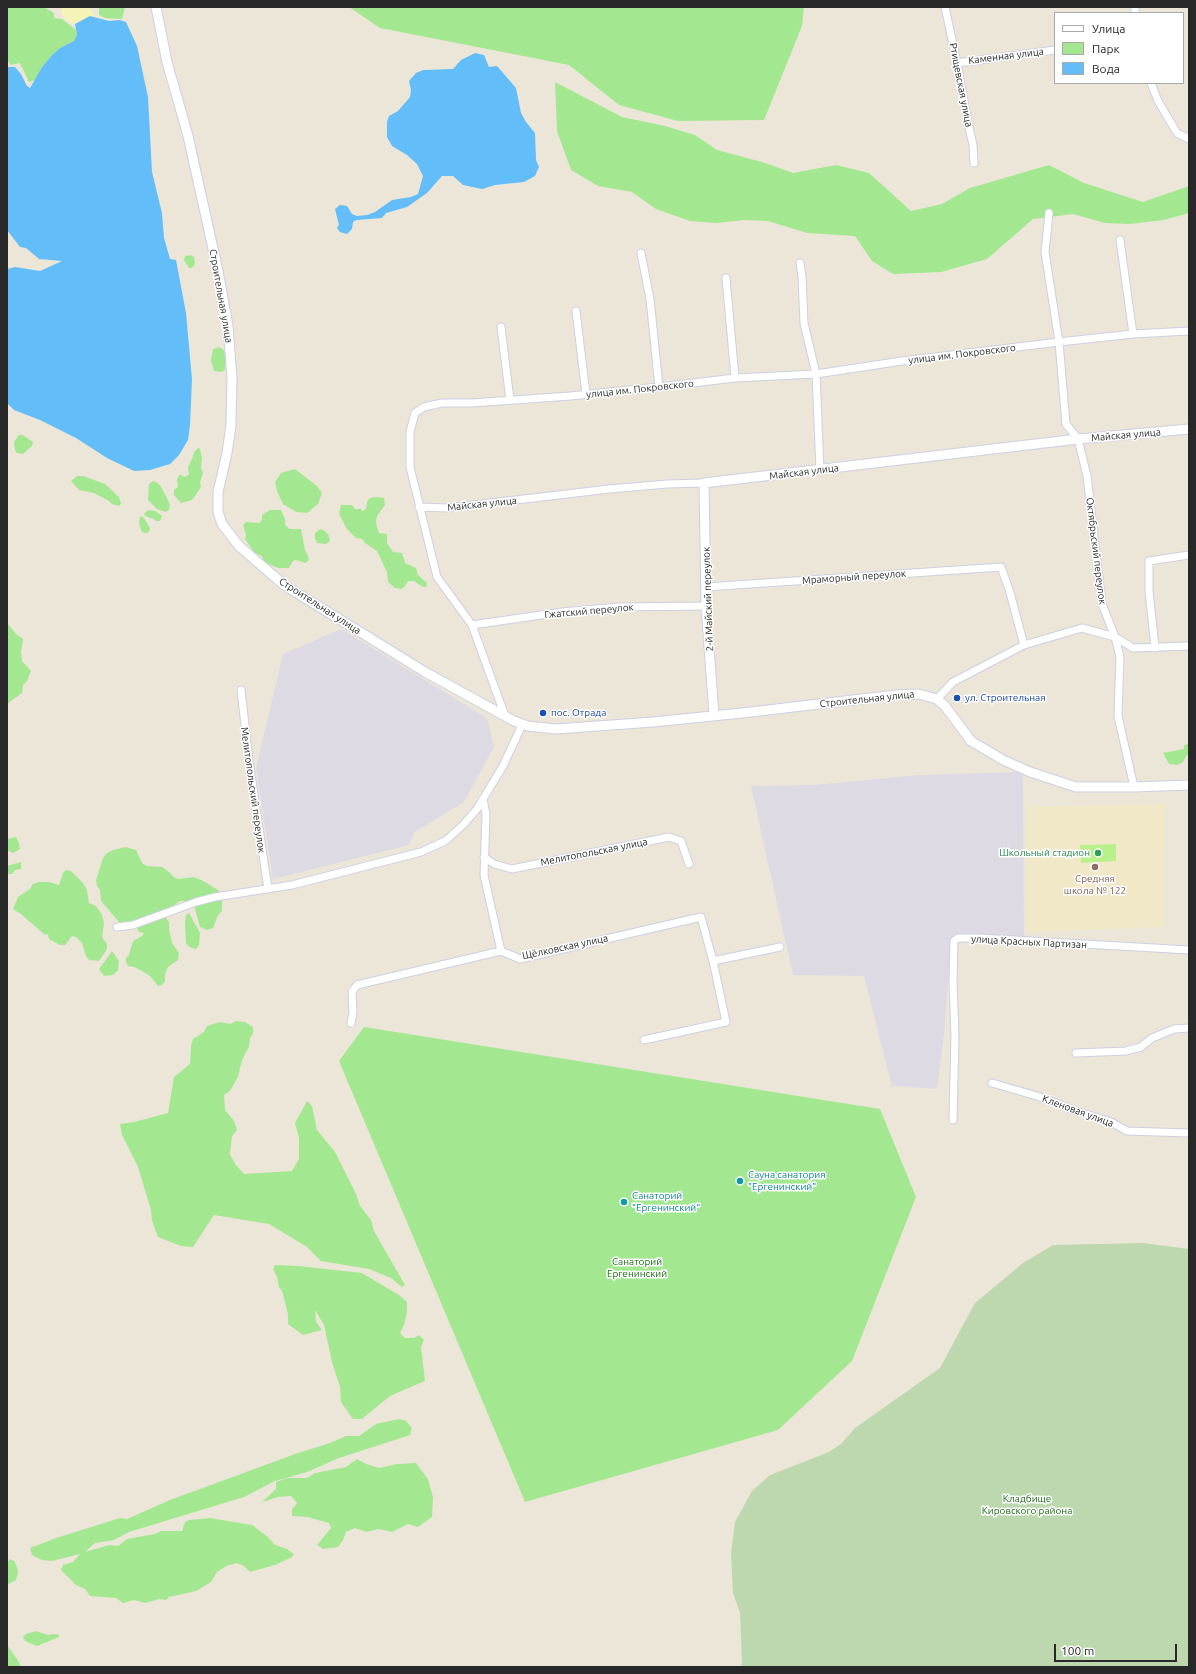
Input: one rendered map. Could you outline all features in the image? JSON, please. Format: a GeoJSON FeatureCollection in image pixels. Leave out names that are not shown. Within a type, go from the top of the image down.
{"type":"FeatureCollection","features":[{"type":"Feature","properties":{"kind":"street","name":"Строительная улица"},"geometry":{"type":"LineString","coordinates":[[156,7],[167,62],[188,136],[220,279],[230,346],[232,378],[231,426],[218,497],[218,512],[222,524],[239,546],[284,585],[425,672],[522,724],[546,729],[556,729],[653,722],[896,695],[919,694],[937,699]]}},
{"type":"Feature","properties":{"kind":"street","name":"Ртищевская улица"},"geometry":{"type":"LineString","coordinates":[[945,7],[974,145],[974,163]]}},
{"type":"Feature","properties":{"kind":"street","name":"Каменная улица"},"geometry":{"type":"LineString","coordinates":[[957,63],[1054,50]]}},
{"type":"Feature","properties":{"kind":"street"},"geometry":{"type":"LineString","coordinates":[[1151,84],[1158,101],[1177,133],[1189,139]]}},
{"type":"Feature","properties":{"kind":"street","name":"Октябрьский переулок"},"geometry":{"type":"LineString","coordinates":[[1049,214],[1045,252],[1059,341],[1066,424],[1078,439],[1087,476],[1102,604],[1115,637],[1120,657],[1118,716],[1134,788]]}},
{"type":"Feature","properties":{"kind":"street"},"geometry":{"type":"LineString","coordinates":[[1120,240],[1134,334]]}},
{"type":"Feature","properties":{"kind":"street"},"geometry":{"type":"LineString","coordinates":[[641,253],[650,299],[659,388]]}},
{"type":"Feature","properties":{"kind":"street"},"geometry":{"type":"LineString","coordinates":[[800,263],[804,323],[816,374],[820,470]]}},
{"type":"Feature","properties":{"kind":"street"},"geometry":{"type":"LineString","coordinates":[[726,278],[735,378]]}},
{"type":"Feature","properties":{"kind":"street"},"geometry":{"type":"LineString","coordinates":[[576,311],[586,394]]}},
{"type":"Feature","properties":{"kind":"street"},"geometry":{"type":"LineString","coordinates":[[502,327],[510,400]]}},
{"type":"Feature","properties":{"kind":"street","name":"улица им. Покровского"},"geometry":{"type":"LineString","coordinates":[[506,716],[472,625],[437,578],[410,466],[410,432],[415,413],[424,407],[442,403],[510,400],[659,388],[735,378],[816,374],[1059,341],[1134,334],[1189,331]]}},
{"type":"Feature","properties":{"kind":"street","name":"Майская улица"},"geometry":{"type":"LineString","coordinates":[[419,507],[448,508],[609,489],[667,484],[704,483],[1078,439],[1189,429]]}},
{"type":"Feature","properties":{"kind":"street","name":"2-й Майский переулок"},"geometry":{"type":"LineString","coordinates":[[704,483],[706,606],[714,715]]}},
{"type":"Feature","properties":{"kind":"street"},"geometry":{"type":"LineString","coordinates":[[1155,648],[1149,591],[1149,561],[1189,555]]}},
{"type":"Feature","properties":{"kind":"street","name":"Мраморный переулок"},"geometry":{"type":"LineString","coordinates":[[706,587],[1001,567],[1009,589],[1024,646]]}},
{"type":"Feature","properties":{"kind":"street","name":"Гжатский переулок"},"geometry":{"type":"LineString","coordinates":[[472,625],[562,612],[619,607],[706,606]]}},
{"type":"Feature","properties":{"kind":"street"},"geometry":{"type":"LineString","coordinates":[[1189,646],[1133,648],[1115,637],[1082,628],[1024,646],[953,682],[937,699],[971,741],[1003,760],[1030,772],[1076,787],[1134,788],[1189,785]]}},
{"type":"Feature","properties":{"kind":"street","name":"Мелитопольский переулок"},"geometry":{"type":"LineString","coordinates":[[241,690],[249,761],[268,889]]}},
{"type":"Feature","properties":{"kind":"street"},"geometry":{"type":"LineString","coordinates":[[117,927],[133,925],[196,902],[216,897],[268,889],[327,876],[421,852],[445,841],[463,826],[483,799],[503,766],[522,724]]}},
{"type":"Feature","properties":{"kind":"street"},"geometry":{"type":"LineString","coordinates":[[351,1023],[353,1012],[352,992],[357,985],[501,951],[484,875],[486,814],[483,799]]}},
{"type":"Feature","properties":{"kind":"street","name":"Мелитопольская улица"},"geometry":{"type":"LineString","coordinates":[[484,857],[494,864],[512,869],[669,837],[681,841],[689,864]]}},
{"type":"Feature","properties":{"kind":"street","name":"Щёлковская улица"},"geometry":{"type":"LineString","coordinates":[[501,951],[520,959],[701,917],[713,961]]}},
{"type":"Feature","properties":{"kind":"street","name":"улица Красных Партизан"},"geometry":{"type":"LineString","coordinates":[[953,1120],[955,1036],[953,982],[954,941],[958,938],[1189,950]]}},
{"type":"Feature","properties":{"kind":"street"},"geometry":{"type":"LineString","coordinates":[[644,1040],[726,1022],[713,961],[780,946]]}},
{"type":"Feature","properties":{"kind":"street"},"geometry":{"type":"LineString","coordinates":[[1076,1053],[1126,1051],[1140,1046],[1152,1038],[1174,1029],[1189,1028]]}},
{"type":"Feature","properties":{"kind":"street","name":"Кленовая улица"},"geometry":{"type":"LineString","coordinates":[[992,1083],[1040,1097],[1076,1111],[1111,1122],[1128,1131],[1189,1133]]}},
{"type":"Feature","properties":{"kind":"shaded area"},"geometry":{"type":"Polygon","coordinates":[[[341,629],[487,718],[494,747],[464,802],[415,832],[409,845],[273,879],[256,768],[283,654],[341,629]]]}},
{"type":"Feature","properties":{"kind":"shaded area"},"geometry":{"type":"Polygon","coordinates":[[[1019,772],[1023,776],[1024,938],[951,941],[944,1034],[937,1089],[892,1086],[864,976],[793,975],[751,786],[814,785],[919,775],[1019,772]]]}},
{"type":"Feature","properties":{"kind":"shaded area","name":"Средняя школа № 122"},"geometry":{"type":"Polygon","coordinates":[[[1165,804],[1164,927],[1026,932],[1027,807],[1165,804]]]}},
{"type":"Feature","properties":{"kind":"green space"},"geometry":{"type":"Polygon","coordinates":[[[7,7],[44,7],[54,13],[54,18],[62,19],[76,30],[77,36],[74,41],[60,48],[53,54],[42,67],[35,80],[29,82],[20,63],[11,65],[7,60],[7,7]]]}},
{"type":"Feature","properties":{"kind":"green space"},"geometry":{"type":"Polygon","coordinates":[[[99,7],[125,7],[122,19],[105,18],[99,15],[99,7]]]}},
{"type":"Feature","properties":{"kind":"green space"},"geometry":{"type":"Polygon","coordinates":[[[349,7],[804,7],[802,26],[764,120],[678,121],[619,105],[569,65],[380,28],[349,7]]]}},
{"type":"Feature","properties":{"kind":"green space"},"geometry":{"type":"Polygon","coordinates":[[[555,82],[622,117],[665,126],[695,135],[717,150],[762,162],[793,173],[836,165],[869,173],[911,211],[942,204],[970,188],[1049,165],[1084,183],[1143,202],[1189,186],[1189,213],[1164,220],[1129,224],[1105,223],[1073,214],[1033,219],[987,259],[941,272],[893,274],[872,261],[855,236],[807,233],[768,221],[744,220],[716,223],[690,221],[656,209],[632,192],[598,186],[571,170],[557,131],[555,82]]]}},
{"type":"Feature","properties":{"kind":"green space"},"geometry":{"type":"Polygon","coordinates":[[[190,255],[194,257],[195,264],[192,268],[189,268],[184,260],[185,256],[190,255]]]}},
{"type":"Feature","properties":{"kind":"green space"},"geometry":{"type":"Polygon","coordinates":[[[219,347],[224,350],[225,355],[225,370],[221,372],[214,371],[211,360],[213,349],[219,347]]]}},
{"type":"Feature","properties":{"kind":"green space"},"geometry":{"type":"Polygon","coordinates":[[[19,435],[23,435],[33,442],[32,446],[23,454],[17,453],[15,450],[14,442],[19,435]]]}},
{"type":"Feature","properties":{"kind":"green space"},"geometry":{"type":"Polygon","coordinates":[[[198,448],[200,449],[202,458],[201,468],[203,473],[200,482],[201,487],[192,500],[181,503],[174,495],[174,490],[178,487],[177,480],[179,475],[184,477],[189,475],[188,467],[194,452],[198,448]]]}},
{"type":"Feature","properties":{"kind":"green space"},"geometry":{"type":"Polygon","coordinates":[[[295,469],[317,486],[322,493],[318,504],[307,513],[296,512],[283,504],[277,491],[275,482],[281,473],[295,469]]]}},
{"type":"Feature","properties":{"kind":"green space"},"geometry":{"type":"Polygon","coordinates":[[[77,476],[83,476],[105,484],[119,497],[121,503],[119,506],[112,504],[94,493],[79,490],[71,481],[77,476]]]}},
{"type":"Feature","properties":{"kind":"green space"},"geometry":{"type":"Polygon","coordinates":[[[153,481],[160,485],[168,500],[170,505],[169,510],[166,512],[157,509],[148,500],[149,484],[153,481]]]}},
{"type":"Feature","properties":{"kind":"green space"},"geometry":{"type":"Polygon","coordinates":[[[370,498],[384,498],[385,505],[377,516],[376,523],[379,533],[387,534],[387,543],[393,552],[402,553],[405,563],[416,568],[418,575],[427,583],[426,587],[421,586],[414,581],[408,581],[401,589],[395,588],[388,582],[387,572],[377,551],[365,543],[362,539],[356,538],[347,529],[339,514],[341,505],[352,505],[355,509],[361,509],[362,511],[366,509],[367,502],[370,498]]]}},
{"type":"Feature","properties":{"kind":"green space"},"geometry":{"type":"Polygon","coordinates":[[[148,510],[155,511],[162,516],[160,521],[156,521],[145,516],[144,514],[148,510]]]}},
{"type":"Feature","properties":{"kind":"green space"},"geometry":{"type":"Polygon","coordinates":[[[270,510],[281,510],[285,519],[285,525],[290,529],[301,529],[305,550],[309,558],[308,561],[305,563],[296,560],[293,561],[289,568],[278,568],[264,562],[262,556],[255,553],[252,549],[245,539],[246,535],[243,525],[246,522],[259,523],[262,520],[262,515],[270,510]]]}},
{"type":"Feature","properties":{"kind":"green space"},"geometry":{"type":"Polygon","coordinates":[[[140,516],[144,518],[150,528],[149,532],[142,532],[139,524],[140,516]]]}},
{"type":"Feature","properties":{"kind":"green space"},"geometry":{"type":"Polygon","coordinates":[[[320,529],[325,531],[329,536],[330,541],[326,544],[317,543],[315,538],[315,533],[320,529]]]}},
{"type":"Feature","properties":{"kind":"green space"},"geometry":{"type":"Polygon","coordinates":[[[7,623],[17,635],[23,639],[21,652],[22,661],[31,671],[27,681],[23,685],[22,693],[7,704],[7,623]]]}},
{"type":"Feature","properties":{"kind":"green space"},"geometry":{"type":"Polygon","coordinates":[[[1189,744],[1189,754],[1183,762],[1177,765],[1169,764],[1163,753],[1184,749],[1184,745],[1189,744]]]}},
{"type":"Feature","properties":{"kind":"green space"},"geometry":{"type":"Polygon","coordinates":[[[16,837],[20,849],[13,853],[7,850],[7,839],[16,837]]]}},
{"type":"Feature","properties":{"kind":"green space","name":"Школьный стадион"},"geometry":{"type":"Polygon","coordinates":[[[1116,844],[1116,861],[1081,863],[1080,845],[1116,844]]]}},
{"type":"Feature","properties":{"kind":"green space"},"geometry":{"type":"Polygon","coordinates":[[[126,847],[136,850],[142,863],[147,866],[162,867],[178,879],[194,877],[218,890],[222,900],[222,911],[218,915],[213,928],[207,930],[200,927],[193,902],[190,901],[180,901],[169,909],[147,918],[137,919],[130,923],[119,922],[101,901],[100,890],[97,886],[96,880],[103,858],[107,853],[126,847]]]}},
{"type":"Feature","properties":{"kind":"green space"},"geometry":{"type":"Polygon","coordinates":[[[21,862],[21,869],[15,870],[12,874],[7,874],[7,866],[21,862]]]}},
{"type":"Feature","properties":{"kind":"green space"},"geometry":{"type":"Polygon","coordinates":[[[66,870],[71,871],[83,883],[87,890],[89,903],[96,906],[102,915],[104,923],[102,937],[107,944],[107,949],[99,961],[89,960],[86,956],[82,943],[76,937],[72,936],[65,945],[60,945],[49,939],[48,934],[45,935],[13,909],[18,897],[30,889],[33,884],[39,882],[49,882],[59,885],[63,873],[66,870]]]}},
{"type":"Feature","properties":{"kind":"green space"},"geometry":{"type":"Polygon","coordinates":[[[189,913],[200,933],[199,945],[196,949],[189,947],[186,943],[185,924],[186,915],[189,913]]]}},
{"type":"Feature","properties":{"kind":"green space"},"geometry":{"type":"Polygon","coordinates":[[[166,918],[169,922],[172,943],[179,953],[178,960],[168,967],[165,974],[165,981],[162,985],[158,986],[150,976],[134,967],[128,966],[126,958],[129,955],[133,941],[142,936],[144,933],[139,932],[137,928],[139,925],[166,918]]]}},
{"type":"Feature","properties":{"kind":"green space"},"geometry":{"type":"Polygon","coordinates":[[[112,951],[119,961],[118,970],[113,975],[104,976],[99,969],[112,951]]]}},
{"type":"Feature","properties":{"kind":"green space"},"geometry":{"type":"Polygon","coordinates":[[[236,1021],[245,1022],[253,1027],[253,1033],[250,1038],[249,1047],[242,1060],[238,1077],[230,1091],[224,1095],[225,1110],[234,1121],[237,1130],[232,1136],[230,1154],[235,1164],[244,1174],[292,1171],[299,1159],[299,1138],[295,1123],[307,1101],[312,1106],[317,1130],[335,1152],[356,1194],[360,1206],[371,1220],[374,1231],[405,1285],[402,1287],[391,1278],[369,1269],[321,1261],[307,1247],[269,1224],[214,1215],[193,1247],[181,1246],[158,1237],[152,1221],[151,1210],[138,1167],[122,1135],[120,1124],[168,1113],[174,1077],[190,1064],[193,1039],[204,1032],[207,1026],[220,1022],[230,1024],[236,1021]]]}},
{"type":"Feature","properties":{"kind":"green space","name":"Санаторий Ергенинский"},"geometry":{"type":"Polygon","coordinates":[[[364,1027],[880,1109],[916,1197],[852,1361],[778,1430],[525,1502],[339,1061],[364,1027]]]}},
{"type":"Feature","properties":{"kind":"green space","name":"Кладбище Кировского района"},"geometry":{"type":"Polygon","coordinates":[[[1143,1243],[1189,1249],[1189,1667],[741,1667],[740,1613],[733,1593],[731,1554],[735,1522],[752,1491],[770,1475],[829,1452],[841,1444],[855,1428],[940,1368],[975,1303],[1023,1263],[1053,1245],[1143,1243]]]}},
{"type":"Feature","properties":{"kind":"green space"},"geometry":{"type":"Polygon","coordinates":[[[275,1265],[362,1273],[399,1295],[407,1302],[407,1312],[404,1325],[400,1333],[405,1338],[414,1338],[419,1335],[424,1340],[421,1347],[425,1381],[390,1396],[362,1419],[353,1419],[341,1402],[340,1387],[332,1362],[324,1325],[315,1310],[316,1322],[322,1330],[303,1335],[288,1324],[288,1314],[282,1291],[279,1287],[277,1277],[273,1269],[275,1265]]]}},
{"type":"Feature","properties":{"kind":"green space"},"geometry":{"type":"Polygon","coordinates":[[[399,1419],[406,1421],[412,1428],[410,1435],[339,1458],[307,1472],[275,1481],[244,1497],[129,1532],[114,1540],[95,1543],[85,1552],[109,1545],[118,1546],[127,1539],[155,1534],[161,1531],[182,1531],[185,1522],[189,1520],[210,1518],[252,1525],[268,1537],[275,1545],[287,1549],[294,1554],[292,1557],[275,1565],[250,1572],[244,1566],[237,1563],[226,1566],[217,1572],[211,1582],[196,1591],[169,1597],[166,1600],[159,1599],[145,1603],[134,1600],[123,1603],[116,1598],[90,1596],[85,1589],[76,1585],[61,1570],[63,1565],[73,1562],[80,1554],[52,1561],[42,1560],[32,1555],[30,1548],[56,1538],[120,1518],[127,1519],[170,1500],[295,1454],[330,1443],[346,1436],[359,1436],[376,1424],[399,1419]]]}},
{"type":"Feature","properties":{"kind":"green space"},"geometry":{"type":"Polygon","coordinates":[[[357,1459],[366,1464],[379,1468],[397,1464],[416,1463],[428,1479],[433,1497],[432,1517],[418,1527],[408,1524],[392,1532],[379,1529],[366,1532],[355,1528],[346,1532],[338,1547],[323,1549],[317,1545],[331,1528],[329,1523],[307,1517],[292,1516],[292,1509],[297,1503],[291,1496],[278,1497],[262,1502],[276,1489],[276,1482],[287,1478],[307,1478],[315,1473],[346,1467],[357,1459]]]}},
{"type":"Feature","properties":{"kind":"green space"},"geometry":{"type":"Polygon","coordinates":[[[10,1559],[14,1561],[18,1573],[16,1580],[7,1584],[7,1563],[10,1559]]]}},
{"type":"Feature","properties":{"kind":"green space"},"geometry":{"type":"Polygon","coordinates":[[[36,1631],[48,1635],[56,1634],[59,1635],[59,1637],[37,1646],[25,1641],[23,1637],[26,1634],[36,1631]]]}},
{"type":"Feature","properties":{"kind":"green space"},"geometry":{"type":"Polygon","coordinates":[[[7,1645],[17,1659],[21,1667],[7,1667],[7,1645]]]}},
{"type":"Feature","properties":{"kind":"sand"},"geometry":{"type":"Polygon","coordinates":[[[63,7],[89,7],[96,17],[90,16],[75,24],[71,23],[64,18],[61,12],[63,7]]]}},
{"type":"Feature","properties":{"kind":"water"},"geometry":{"type":"Polygon","coordinates":[[[90,16],[109,21],[120,20],[126,22],[137,46],[148,97],[152,172],[162,213],[164,238],[170,259],[176,260],[186,313],[192,379],[188,440],[179,455],[170,464],[150,470],[134,471],[107,458],[76,438],[40,420],[14,410],[7,403],[7,269],[15,267],[40,271],[62,261],[39,259],[26,248],[20,247],[7,230],[7,67],[15,67],[21,74],[27,86],[30,88],[42,67],[53,54],[60,48],[74,41],[77,35],[75,24],[90,16]]]}},
{"type":"Feature","properties":{"kind":"water"},"geometry":{"type":"Polygon","coordinates":[[[475,53],[484,55],[489,67],[497,66],[516,88],[521,113],[535,133],[536,160],[539,167],[535,176],[524,182],[495,185],[482,189],[463,185],[453,176],[442,176],[427,193],[407,207],[386,213],[382,218],[356,220],[353,222],[352,229],[347,234],[340,232],[337,228],[339,225],[335,209],[340,205],[347,206],[352,214],[357,216],[367,215],[375,212],[392,200],[411,197],[418,194],[423,176],[417,164],[407,155],[392,146],[387,137],[387,122],[389,116],[398,111],[410,97],[411,90],[409,81],[416,73],[423,70],[453,69],[461,60],[475,53]]]}},
{"type":"Feature","properties":{"kind":"place","name":"ул. Строительная"},"geometry":{"type":"Point","coordinates":[957,698]}},
{"type":"Feature","properties":{"kind":"place","name":"пос. Отрада"},"geometry":{"type":"Point","coordinates":[543,713]}},
{"type":"Feature","properties":{"kind":"place","name":"Школьный стадион"},"geometry":{"type":"Point","coordinates":[1098,853]}},
{"type":"Feature","properties":{"kind":"place","name":"Средняя школа № 122"},"geometry":{"type":"Point","coordinates":[1095,867]}},
{"type":"Feature","properties":{"kind":"place","name":"Сауна санатория \"Ергенинский\""},"geometry":{"type":"Point","coordinates":[740,1181]}},
{"type":"Feature","properties":{"kind":"place","name":"Санаторий \"Ергенинский\""},"geometry":{"type":"Point","coordinates":[624,1202]}}]}
